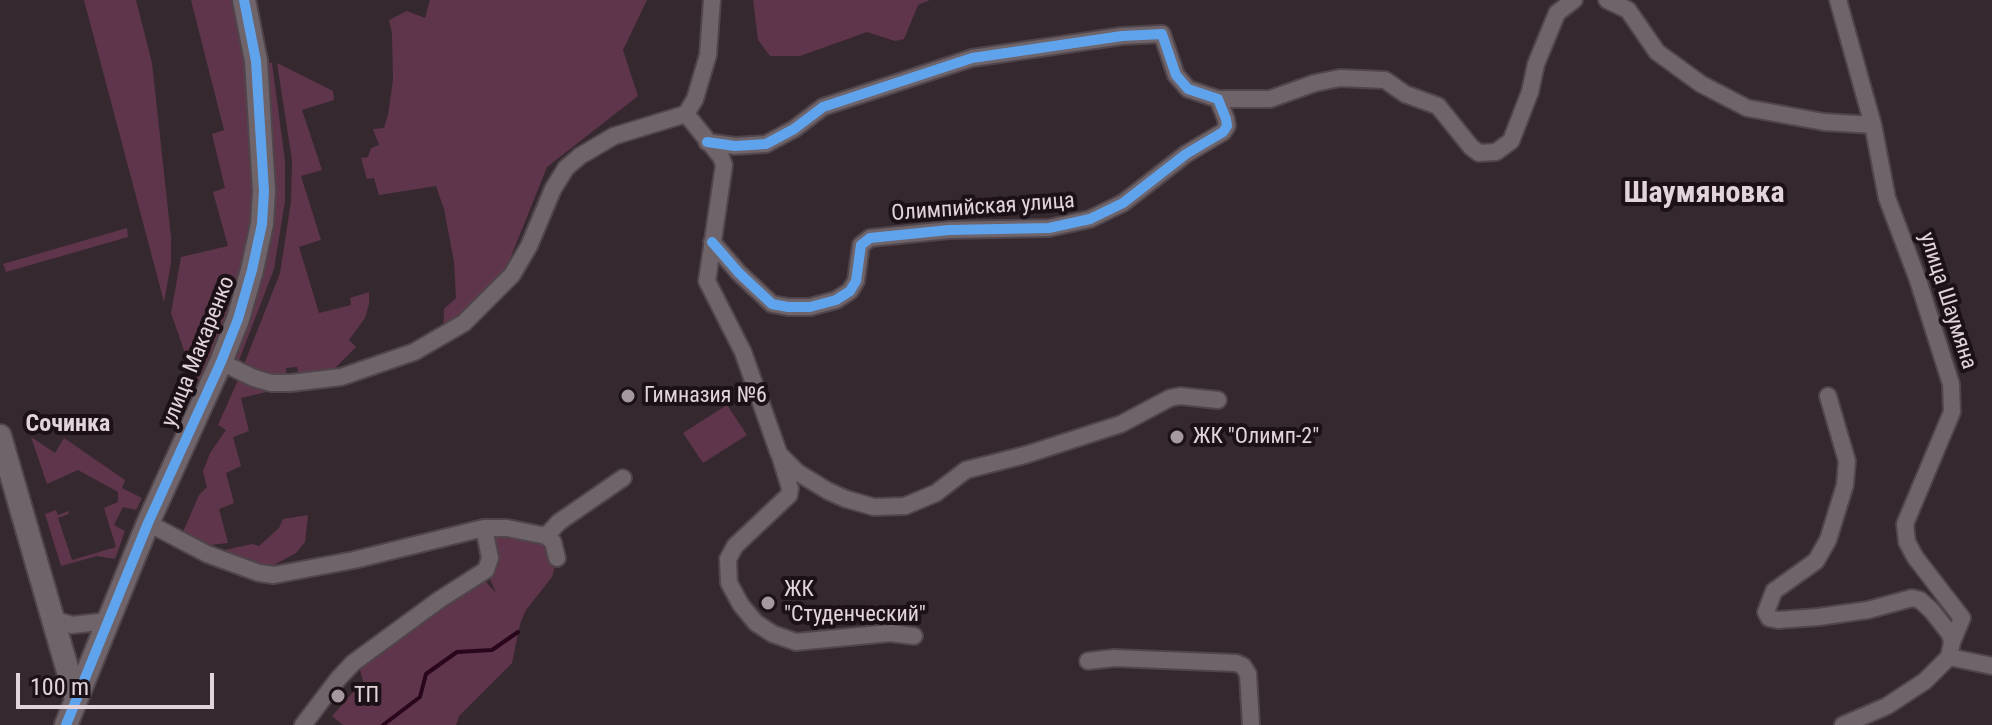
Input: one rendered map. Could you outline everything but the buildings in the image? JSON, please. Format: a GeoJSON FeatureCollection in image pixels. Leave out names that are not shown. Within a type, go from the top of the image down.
{"type":"FeatureCollection","features":[{"type":"Feature","properties":{"kind":"street","name":"улица Макаренко"},"geometry":{"type":"LineString","coordinates":[[65,725],[148,523],[221,362],[252,270],[262,224],[264,191],[256,61],[244,0]]}},
{"type":"Feature","properties":{"kind":"street"},"geometry":{"type":"LineString","coordinates":[[712,0],[708,55],[695,99],[686,114],[724,165],[707,281],[743,352],[790,488],[789,495],[735,546],[728,559],[729,583],[756,623],[773,634],[796,642],[890,633],[914,636]]}},
{"type":"Feature","properties":{"kind":"street"},"geometry":{"type":"LineString","coordinates":[[707,142],[725,146],[755,146],[786,133],[823,107],[949,63],[996,53],[1122,36],[1162,34],[1176,75],[1188,89],[1218,99],[1270,99],[1340,78],[1385,80],[1405,94],[1438,106],[1479,153],[1496,152],[1511,141],[1530,92],[1536,64],[1557,13],[1574,0]]}},
{"type":"Feature","properties":{"kind":"street"},"geometry":{"type":"LineString","coordinates":[[1607,0],[1628,10],[1657,52],[1701,84],[1747,108],[1824,122],[1873,125]]}},
{"type":"Feature","properties":{"kind":"street","name":"улица Шаумяна"},"geometry":{"type":"LineString","coordinates":[[1838,0],[1873,125],[1887,198],[1914,268],[1951,384],[1952,412],[1905,524],[1907,542],[1915,557],[1962,618],[1951,650]]}},
{"type":"Feature","properties":{"kind":"street","name":"Олимпийская улица"},"geometry":{"type":"LineString","coordinates":[[712,242],[772,304],[810,307],[836,300],[850,291],[856,281],[861,245],[870,238],[949,230],[1049,228],[1108,212],[1186,154],[1223,132],[1227,126],[1226,119],[1218,99]]}},
{"type":"Feature","properties":{"kind":"street","name":"улица Макаренко"},"geometry":{"type":"LineString","coordinates":[[221,362],[271,383],[341,377],[414,352],[464,323],[512,275],[566,168],[614,136],[686,114]]}},
{"type":"Feature","properties":{"kind":"street"},"geometry":{"type":"LineString","coordinates":[[779,454],[797,472],[828,491],[874,507],[892,508],[936,493],[966,470],[1025,455],[1121,424],[1170,398],[1180,396],[1218,400]]}},
{"type":"Feature","properties":{"kind":"street"},"geometry":{"type":"LineString","coordinates":[[1828,396],[1847,461],[1845,485],[1828,540],[1816,561],[1774,591],[1766,612],[1769,618],[1778,620],[1818,617],[1868,610],[1912,598],[1920,600],[1932,611],[1950,634],[1951,650],[1908,694],[1843,725]]}},
{"type":"Feature","properties":{"kind":"street"},"geometry":{"type":"LineString","coordinates":[[0,436],[76,699]]}},
{"type":"Feature","properties":{"kind":"street"},"geometry":{"type":"LineString","coordinates":[[546,536],[559,522],[623,478]]}},
{"type":"Feature","properties":{"kind":"street"},"geometry":{"type":"LineString","coordinates":[[148,523],[207,554],[259,573],[274,575],[354,560],[484,528],[507,528],[546,536],[553,542],[557,558]]}},
{"type":"Feature","properties":{"kind":"street"},"geometry":{"type":"LineString","coordinates":[[311,721],[338,679],[362,656],[486,570],[490,558],[484,528]]}},
{"type":"Feature","properties":{"kind":"street"},"geometry":{"type":"LineString","coordinates":[[52,619],[72,625],[108,621]]}},
{"type":"Feature","properties":{"kind":"street"},"geometry":{"type":"LineString","coordinates":[[1951,650],[1992,666]]}},
{"type":"Feature","properties":{"kind":"street"},"geometry":{"type":"LineString","coordinates":[[1088,661],[1114,658],[1236,663],[1243,666],[1248,674],[1251,725]]}},
{"type":"Feature","properties":{"kind":"shaded area"},"geometry":{"type":"Polygon","coordinates":[[[84,0],[136,0],[152,63],[171,237],[171,263],[164,302],[84,0]]]}},
{"type":"Feature","properties":{"kind":"shaded area"},"geometry":{"type":"Polygon","coordinates":[[[191,0],[233,0],[245,61],[255,190],[242,266],[227,316],[201,382],[194,376],[171,313],[181,257],[228,246],[213,192],[225,188],[212,134],[224,130],[191,0]]]}},
{"type":"Feature","properties":{"kind":"shaded area"},"geometry":{"type":"Polygon","coordinates":[[[430,0],[647,0],[623,50],[638,96],[547,167],[506,269],[443,333],[444,309],[456,298],[454,262],[444,209],[436,186],[379,195],[374,178],[367,179],[361,158],[368,157],[371,148],[379,145],[373,129],[384,128],[388,115],[393,80],[389,20],[407,11],[425,18],[430,0]]]}},
{"type":"Feature","properties":{"kind":"shaded area"},"geometry":{"type":"Polygon","coordinates":[[[753,0],[930,0],[918,5],[904,39],[895,41],[867,32],[800,56],[770,56],[758,40],[753,0]]]}},
{"type":"Feature","properties":{"kind":"shaded area"},"geometry":{"type":"Polygon","coordinates":[[[264,62],[272,63],[285,161],[285,201],[274,269],[238,363],[231,358],[255,285],[264,62]]]}},
{"type":"Feature","properties":{"kind":"shaded area"},"geometry":{"type":"Polygon","coordinates":[[[277,63],[333,91],[334,100],[302,110],[322,170],[301,176],[321,240],[299,247],[319,313],[351,305],[350,298],[369,292],[365,318],[349,340],[356,347],[328,375],[299,378],[297,367],[286,368],[286,379],[272,378],[243,367],[280,273],[291,202],[292,160],[277,63]]]}},
{"type":"Feature","properties":{"kind":"shaded area"},"geometry":{"type":"Polygon","coordinates":[[[127,228],[128,237],[6,272],[3,264],[127,228]]]}},
{"type":"Feature","properties":{"kind":"shaded area"},"geometry":{"type":"Polygon","coordinates":[[[239,378],[288,387],[288,391],[271,391],[241,398],[249,431],[233,437],[241,466],[226,473],[234,503],[219,509],[228,543],[211,545],[183,532],[199,495],[207,487],[203,471],[210,453],[226,430],[218,425],[239,378]]]}},
{"type":"Feature","properties":{"kind":"shaded area"},"geometry":{"type":"Polygon","coordinates":[[[727,405],[747,435],[703,463],[683,433],[727,405]]]}},
{"type":"Feature","properties":{"kind":"shaded area"},"geometry":{"type":"Polygon","coordinates":[[[31,437],[55,453],[64,438],[125,480],[122,488],[142,498],[136,510],[123,507],[114,525],[125,531],[115,559],[97,556],[61,566],[45,514],[56,510],[58,515],[68,511],[69,514],[58,518],[72,560],[116,547],[104,508],[118,502],[118,492],[78,470],[47,484],[31,437]]]}},
{"type":"Feature","properties":{"kind":"shaded area"},"geometry":{"type":"Polygon","coordinates":[[[308,515],[305,542],[296,553],[259,573],[207,554],[252,544],[259,546],[279,528],[283,519],[308,515]]]}},
{"type":"Feature","properties":{"kind":"shaded area"},"geometry":{"type":"Polygon","coordinates":[[[484,528],[534,533],[557,558],[552,577],[526,610],[520,624],[512,663],[459,716],[456,725],[343,725],[332,716],[363,681],[360,670],[353,663],[478,573],[496,593],[486,570],[484,528]]]}},
{"type":"Feature","properties":{"kind":"waterway"},"geometry":{"type":"LineString","coordinates":[[383,725],[420,697],[426,674],[457,652],[492,650],[518,632]]}},
{"type":"Feature","properties":{"kind":"cycle path"},"geometry":{"type":"LineString","coordinates":[[66,725],[148,523],[221,362],[252,270],[262,224],[264,191],[256,61],[244,0]]}},
{"type":"Feature","properties":{"kind":"cycle path"},"geometry":{"type":"LineString","coordinates":[[707,142],[735,146],[766,144],[794,129],[823,107],[972,58],[1122,36],[1162,34],[1176,75],[1188,89],[1218,99],[1227,126],[1223,132],[1186,154],[1123,203],[1090,219],[1049,228],[949,230],[870,238],[861,245],[856,281],[850,291],[836,300],[810,307],[772,304],[712,242]]}},
{"type":"Feature","properties":{"kind":"place","name":"Гимназия №6"},"geometry":{"type":"Point","coordinates":[628,396]}},
{"type":"Feature","properties":{"kind":"place","name":"ЖК \"Олимп-2\""},"geometry":{"type":"Point","coordinates":[1177,437]}},
{"type":"Feature","properties":{"kind":"place","name":"ЖК \"Студенческий\""},"geometry":{"type":"Point","coordinates":[768,603]}},
{"type":"Feature","properties":{"kind":"place","name":"ТП"},"geometry":{"type":"Point","coordinates":[338,696]}},
{"type":"Feature","properties":{"kind":"district","name":"Шаумяновка"},"geometry":{"type":"Point","coordinates":[1704,194]}},
{"type":"Feature","properties":{"kind":"district","name":"Сочинка"},"geometry":{"type":"Point","coordinates":[68,425]}}]}
